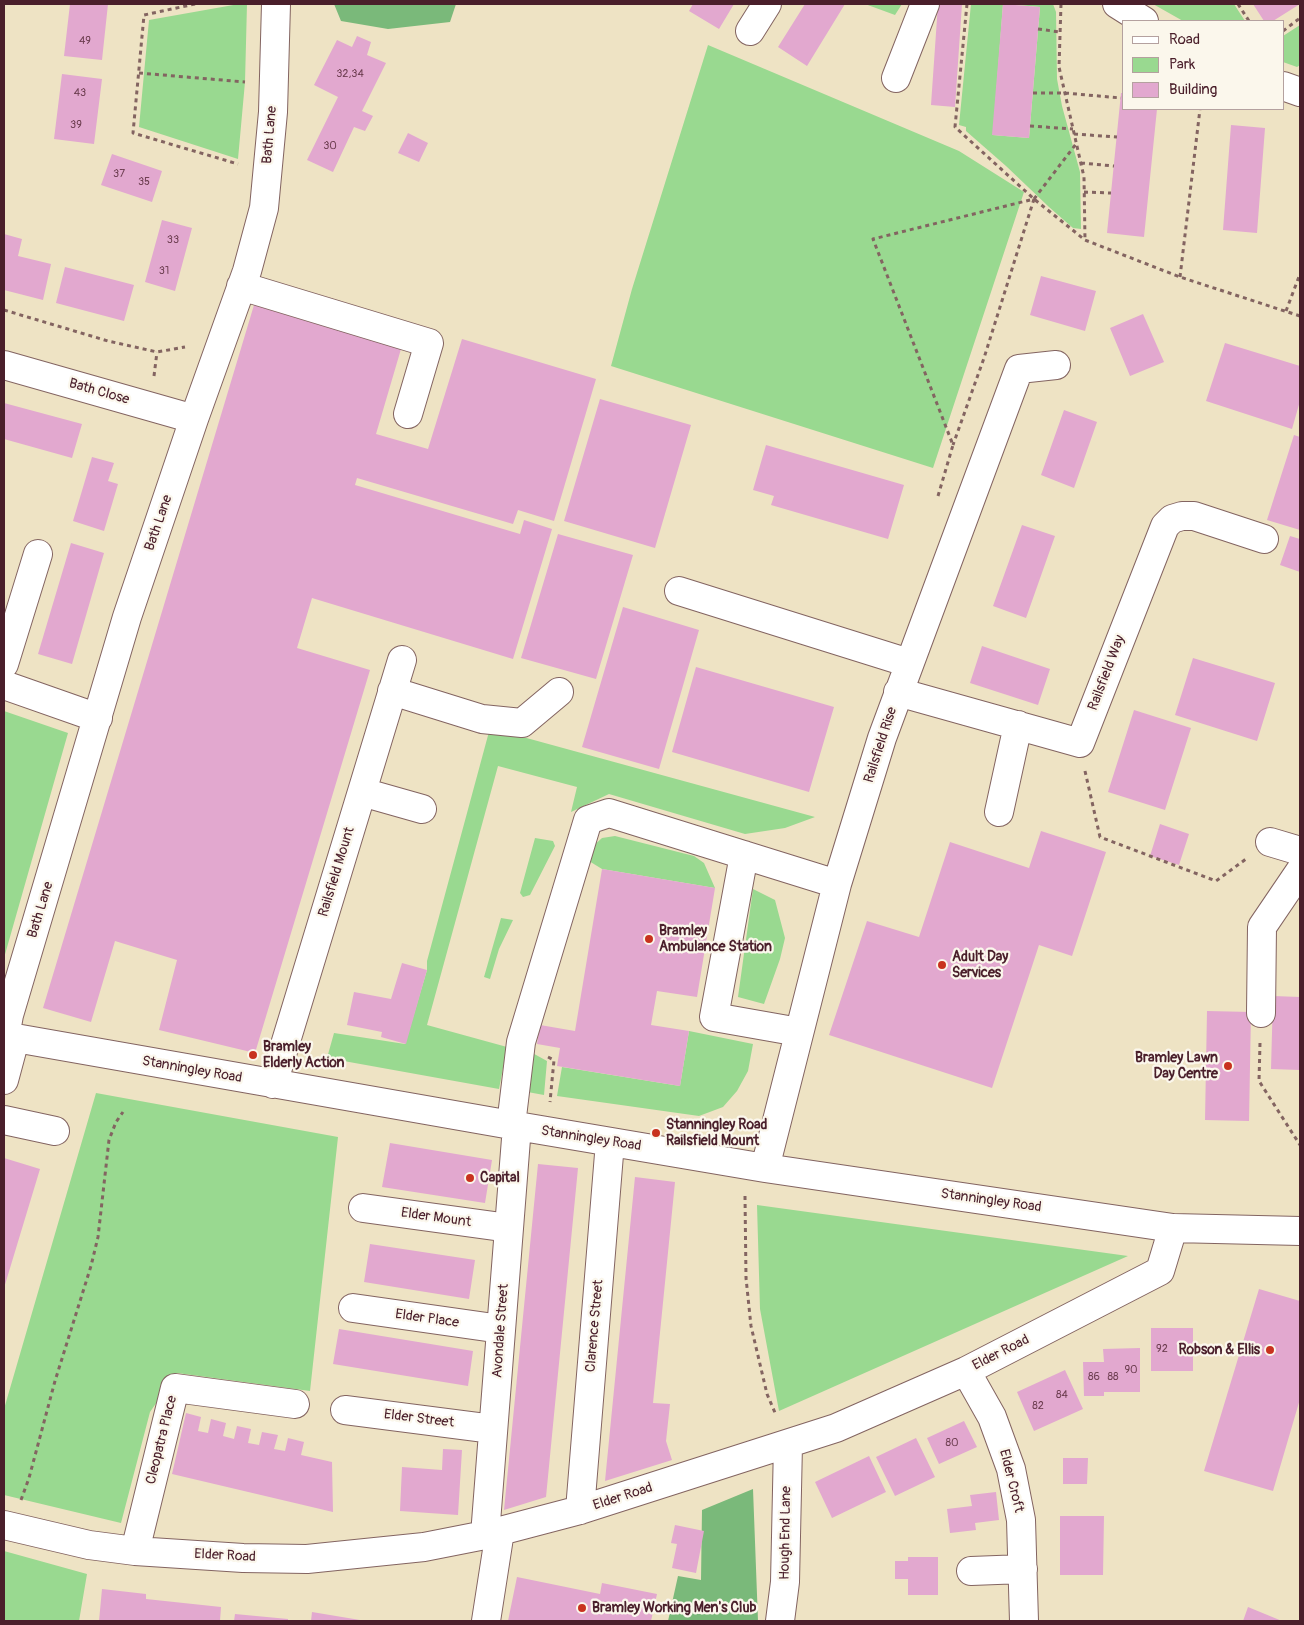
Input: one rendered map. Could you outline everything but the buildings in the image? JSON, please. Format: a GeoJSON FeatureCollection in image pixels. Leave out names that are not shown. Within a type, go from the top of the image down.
{"type":"FeatureCollection","features":[{"type":"Feature","properties":{"kind":"street","name":"Bath Lane"},"geometry":{"type":"LineString","coordinates":[[4,1080],[8,1037],[128,617],[194,419],[242,286],[264,208],[274,84],[276,4]]}},
{"type":"Feature","properties":{"kind":"street"},"geometry":{"type":"LineString","coordinates":[[750,31],[766,4]]}},
{"type":"Feature","properties":{"kind":"street"},"geometry":{"type":"LineString","coordinates":[[896,78],[925,4]]}},
{"type":"Feature","properties":{"kind":"street"},"geometry":{"type":"LineString","coordinates":[[1117,4],[1142,20]]}},
{"type":"Feature","properties":{"kind":"street"},"geometry":{"type":"LineString","coordinates":[[1284,86],[1300,92]]}},
{"type":"Feature","properties":{"kind":"street"},"geometry":{"type":"LineString","coordinates":[[242,286],[429,343],[408,414]]}},
{"type":"Feature","properties":{"kind":"street","name":"Bath Close"},"geometry":{"type":"LineString","coordinates":[[4,365],[194,419]]}},
{"type":"Feature","properties":{"kind":"street","name":"Railsfield Rise"},"geometry":{"type":"LineString","coordinates":[[765,1168],[837,884],[898,692],[1019,368],[1056,365]]}},
{"type":"Feature","properties":{"kind":"street","name":"Railsfield Way"},"geometry":{"type":"LineString","coordinates":[[1080,744],[1165,526],[1172,519],[1182,516],[1194,516],[1264,539]]}},
{"type":"Feature","properties":{"kind":"street"},"geometry":{"type":"LineString","coordinates":[[4,664],[38,554]]}},
{"type":"Feature","properties":{"kind":"street"},"geometry":{"type":"LineString","coordinates":[[679,591],[909,663]]}},
{"type":"Feature","properties":{"kind":"street","name":"Railsfield Mount"},"geometry":{"type":"LineString","coordinates":[[273,1084],[402,660]]}},
{"type":"Feature","properties":{"kind":"street"},"geometry":{"type":"LineString","coordinates":[[4,685],[98,718]]}},
{"type":"Feature","properties":{"kind":"street"},"geometry":{"type":"LineString","coordinates":[[392,691],[482,719],[522,723],[559,692]]}},
{"type":"Feature","properties":{"kind":"street"},"geometry":{"type":"LineString","coordinates":[[898,692],[1080,744]]}},
{"type":"Feature","properties":{"kind":"street"},"geometry":{"type":"LineString","coordinates":[[999,812],[1018,725]]}},
{"type":"Feature","properties":{"kind":"street"},"geometry":{"type":"LineString","coordinates":[[362,792],[422,809]]}},
{"type":"Feature","properties":{"kind":"street","name":"Avondale Street"},"geometry":{"type":"LineString","coordinates":[[486,1621],[493,1533],[493,1429],[521,1042],[588,820],[609,813],[744,855]]}},
{"type":"Feature","properties":{"kind":"street"},"geometry":{"type":"LineString","coordinates":[[1270,842],[1300,851]]}},
{"type":"Feature","properties":{"kind":"street"},"geometry":{"type":"LineString","coordinates":[[799,1032],[714,1017],[744,855],[837,884]]}},
{"type":"Feature","properties":{"kind":"street"},"geometry":{"type":"LineString","coordinates":[[1261,1013],[1262,927],[1300,871]]}},
{"type":"Feature","properties":{"kind":"street","name":"Stanningley Road"},"geometry":{"type":"LineString","coordinates":[[8,1037],[765,1168],[1173,1228],[1300,1231]]}},
{"type":"Feature","properties":{"kind":"street"},"geometry":{"type":"LineString","coordinates":[[4,1120],[55,1131]]}},
{"type":"Feature","properties":{"kind":"street","name":"Clarence Street"},"geometry":{"type":"LineString","coordinates":[[580,1510],[610,1142]]}},
{"type":"Feature","properties":{"kind":"street","name":"Elder Mount"},"geometry":{"type":"LineString","coordinates":[[364,1208],[509,1228]]}},
{"type":"Feature","properties":{"kind":"street","name":"Elder Road"},"geometry":{"type":"LineString","coordinates":[[10,1516],[89,1545],[134,1551],[243,1558],[307,1559],[424,1547],[493,1533],[580,1510],[836,1428],[966,1371],[1160,1271],[1173,1228]]}},
{"type":"Feature","properties":{"kind":"street","name":"Elder Place"},"geometry":{"type":"LineString","coordinates":[[353,1308],[501,1329]]}},
{"type":"Feature","properties":{"kind":"street","name":"Elder Croft"},"geometry":{"type":"LineString","coordinates":[[966,1371],[992,1417],[1012,1469],[1021,1520],[1024,1621]]}},
{"type":"Feature","properties":{"kind":"street","name":"Cleopatra Place"},"geometry":{"type":"LineString","coordinates":[[134,1551],[175,1388],[296,1404]]}},
{"type":"Feature","properties":{"kind":"street","name":"Elder Street"},"geometry":{"type":"LineString","coordinates":[[345,1410],[493,1429]]}},
{"type":"Feature","properties":{"kind":"street","name":"Hough End Lane"},"geometry":{"type":"LineString","coordinates":[[780,1621],[795,1583],[788,1444]]}},
{"type":"Feature","properties":{"kind":"street"},"geometry":{"type":"LineString","coordinates":[[971,1570],[1023,1569]]}},
{"type":"Feature","properties":{"kind":"path"},"geometry":{"type":"LineString","coordinates":[[195,4],[144,15],[133,133],[267,172]]}},
{"type":"Feature","properties":{"kind":"path"},"geometry":{"type":"LineString","coordinates":[[967,4],[955,127],[1034,199],[1085,240],[1180,277],[1300,316]]}},
{"type":"Feature","properties":{"kind":"path"},"geometry":{"type":"LineString","coordinates":[[1061,4],[1059,67],[1084,178],[1085,240]]}},
{"type":"Feature","properties":{"kind":"path"},"geometry":{"type":"LineString","coordinates":[[1238,4],[1249,20]]}},
{"type":"Feature","properties":{"kind":"path"},"geometry":{"type":"LineString","coordinates":[[1284,30],[1300,18]]}},
{"type":"Feature","properties":{"kind":"path"},"geometry":{"type":"LineString","coordinates":[[1038,29],[1060,32]]}},
{"type":"Feature","properties":{"kind":"path"},"geometry":{"type":"LineString","coordinates":[[138,73],[274,84]]}},
{"type":"Feature","properties":{"kind":"path"},"geometry":{"type":"LineString","coordinates":[[1033,93],[1065,93],[1121,98]]}},
{"type":"Feature","properties":{"kind":"path"},"geometry":{"type":"LineString","coordinates":[[1180,277],[1200,110]]}},
{"type":"Feature","properties":{"kind":"path"},"geometry":{"type":"LineString","coordinates":[[1030,126],[1073,129]]}},
{"type":"Feature","properties":{"kind":"path"},"geometry":{"type":"LineString","coordinates":[[1074,134],[1117,136]]}},
{"type":"Feature","properties":{"kind":"path"},"geometry":{"type":"LineString","coordinates":[[936,500],[953,445],[984,358],[1034,199],[1076,144]]}},
{"type":"Feature","properties":{"kind":"path"},"geometry":{"type":"LineString","coordinates":[[1081,163],[1114,166]]}},
{"type":"Feature","properties":{"kind":"path"},"geometry":{"type":"LineString","coordinates":[[1084,192],[1111,193]]}},
{"type":"Feature","properties":{"kind":"path"},"geometry":{"type":"LineString","coordinates":[[953,445],[873,239],[1034,199]]}},
{"type":"Feature","properties":{"kind":"path"},"geometry":{"type":"LineString","coordinates":[[1286,311],[1300,274]]}},
{"type":"Feature","properties":{"kind":"path"},"geometry":{"type":"LineString","coordinates":[[4,310],[108,341],[157,352],[185,347]]}},
{"type":"Feature","properties":{"kind":"path"},"geometry":{"type":"LineString","coordinates":[[153,381],[157,352]]}},
{"type":"Feature","properties":{"kind":"path"},"geometry":{"type":"LineString","coordinates":[[1080,744],[1100,837],[1216,881],[1270,842]]}},
{"type":"Feature","properties":{"kind":"path"},"geometry":{"type":"LineString","coordinates":[[1261,1013],[1259,1081],[1300,1145]]}},
{"type":"Feature","properties":{"kind":"path"},"geometry":{"type":"LineString","coordinates":[[10,1516],[29,1478],[55,1382],[91,1266],[98,1237],[109,1140],[116,1122],[123,1112]]}},
{"type":"Feature","properties":{"kind":"path"},"geometry":{"type":"LineString","coordinates":[[745,1213],[746,1278],[751,1326],[767,1394],[788,1444]]}},
{"type":"Feature","properties":{"kind":"green space"},"geometry":{"type":"Polygon","coordinates":[[[247,4],[245,82],[238,159],[139,127],[149,20],[247,4]]]}},
{"type":"Feature","properties":{"kind":"green space"},"geometry":{"type":"Polygon","coordinates":[[[334,4],[456,4],[450,22],[388,29],[341,21],[334,4]]]}},
{"type":"Feature","properties":{"kind":"green space"},"geometry":{"type":"Polygon","coordinates":[[[865,4],[902,4],[895,15],[865,4]]]}},
{"type":"Feature","properties":{"kind":"green space"},"geometry":{"type":"Polygon","coordinates":[[[971,4],[1003,4],[993,135],[1029,138],[1040,7],[1007,4],[1053,4],[1056,12],[1057,79],[1062,106],[1080,172],[1081,229],[1073,228],[966,131],[966,127],[959,125],[971,4]]]}},
{"type":"Feature","properties":{"kind":"green space"},"geometry":{"type":"Polygon","coordinates":[[[1153,4],[1234,4],[1244,20],[1181,20],[1153,4]]]}},
{"type":"Feature","properties":{"kind":"green space"},"geometry":{"type":"Polygon","coordinates":[[[1300,25],[1300,65],[1297,67],[1284,62],[1284,35],[1300,25]]]}},
{"type":"Feature","properties":{"kind":"green space"},"geometry":{"type":"Polygon","coordinates":[[[708,45],[959,151],[1024,192],[933,468],[611,366],[632,289],[708,45]]]}},
{"type":"Feature","properties":{"kind":"green space"},"geometry":{"type":"Polygon","coordinates":[[[4,711],[68,733],[4,958],[4,711]]]}},
{"type":"Feature","properties":{"kind":"green space"},"geometry":{"type":"Polygon","coordinates":[[[490,728],[815,817],[785,828],[745,834],[609,794],[571,812],[577,787],[498,766],[427,1025],[507,1047],[499,1089],[327,1058],[334,1033],[405,1044],[427,970],[427,961],[490,728]]]}},
{"type":"Feature","properties":{"kind":"green space"},"geometry":{"type":"Polygon","coordinates":[[[615,836],[694,856],[704,863],[715,888],[602,869],[589,861],[592,847],[602,838],[615,836]]]}},
{"type":"Feature","properties":{"kind":"green space"},"geometry":{"type":"Polygon","coordinates":[[[535,838],[553,841],[555,846],[530,895],[523,897],[520,893],[535,838]]]}},
{"type":"Feature","properties":{"kind":"green space"},"geometry":{"type":"Polygon","coordinates":[[[753,889],[775,900],[785,938],[780,959],[764,1004],[738,997],[753,889]]]}},
{"type":"Feature","properties":{"kind":"green space"},"geometry":{"type":"Polygon","coordinates":[[[501,918],[513,920],[499,949],[490,979],[484,977],[501,918]]]}},
{"type":"Feature","properties":{"kind":"green space"},"geometry":{"type":"Polygon","coordinates":[[[689,1031],[753,1044],[748,1071],[737,1091],[723,1107],[699,1116],[557,1096],[562,1067],[680,1086],[689,1031]]]}},
{"type":"Feature","properties":{"kind":"green space"},"geometry":{"type":"Polygon","coordinates":[[[527,1050],[547,1061],[544,1095],[522,1091],[527,1050]]]}},
{"type":"Feature","properties":{"kind":"green space"},"geometry":{"type":"Polygon","coordinates":[[[96,1093],[338,1137],[310,1391],[177,1373],[150,1412],[121,1523],[4,1495],[4,1409],[96,1093]]]}},
{"type":"Feature","properties":{"kind":"green space"},"geometry":{"type":"Polygon","coordinates":[[[757,1205],[1128,1256],[779,1411],[760,1309],[757,1205]]]}},
{"type":"Feature","properties":{"kind":"green space"},"geometry":{"type":"Polygon","coordinates":[[[753,1489],[758,1621],[668,1621],[678,1576],[701,1580],[702,1510],[753,1489]]]}},
{"type":"Feature","properties":{"kind":"green space"},"geometry":{"type":"Polygon","coordinates":[[[4,1551],[87,1574],[79,1621],[4,1621],[4,1551]]]}},
{"type":"Feature","properties":{"kind":"place","name":"Bramley Ambulance Station"},"geometry":{"type":"Point","coordinates":[649,939]}},
{"type":"Feature","properties":{"kind":"place","name":"Adult Day Services"},"geometry":{"type":"Point","coordinates":[942,965]}},
{"type":"Feature","properties":{"kind":"place","name":"Bramley Elderly Action"},"geometry":{"type":"Point","coordinates":[253,1055]}},
{"type":"Feature","properties":{"kind":"place","name":"Bramley Lawn Day Centre"},"geometry":{"type":"Point","coordinates":[1228,1066]}},
{"type":"Feature","properties":{"kind":"place","name":"Stanningley Road Railsfield Mount"},"geometry":{"type":"Point","coordinates":[656,1133]}},
{"type":"Feature","properties":{"kind":"place","name":"Capital"},"geometry":{"type":"Point","coordinates":[470,1178]}},
{"type":"Feature","properties":{"kind":"place","name":"Robson & Ellis"},"geometry":{"type":"Point","coordinates":[1270,1350]}},
{"type":"Feature","properties":{"kind":"place","name":"Bramley Working Men's Club"},"geometry":{"type":"Point","coordinates":[582,1608]}}]}
